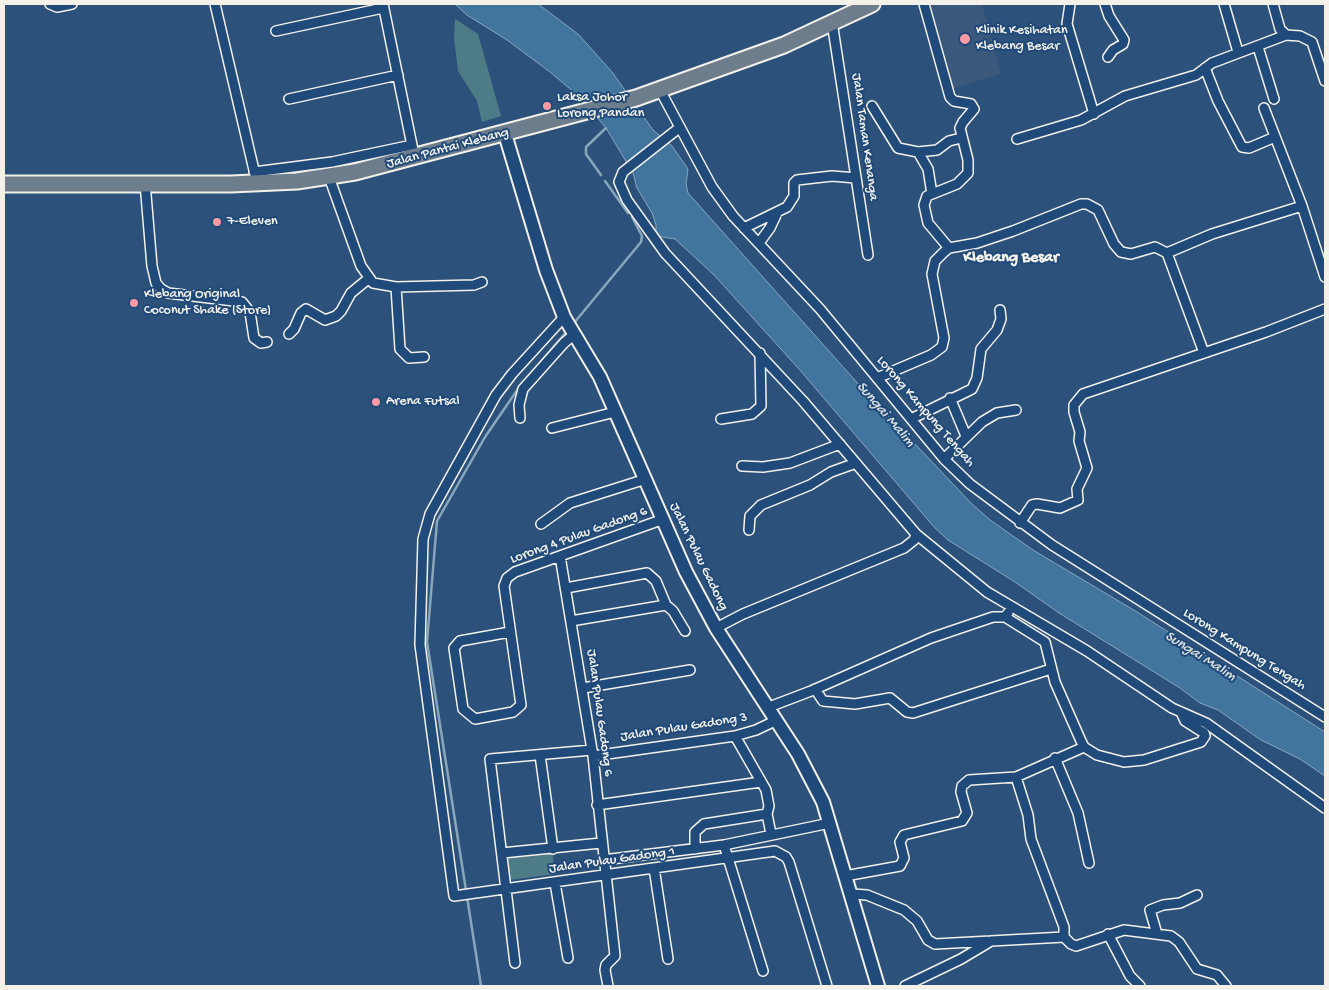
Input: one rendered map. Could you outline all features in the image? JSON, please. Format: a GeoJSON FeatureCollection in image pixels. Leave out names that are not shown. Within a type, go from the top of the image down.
{"type":"FeatureCollection","features":[{"type":"Feature","properties":{"kind":"highway","name":"Jalan Pantai Klebang"},"geometry":{"type":"LineString","coordinates":[[4,184],[145,183],[329,177],[414,151],[505,134],[636,98],[784,45],[872,4]]}},
{"type":"Feature","properties":{"kind":"main road","name":"Jalan Pulau Gadong"},"geometry":{"type":"LineString","coordinates":[[505,134],[546,270],[570,326],[600,377],[646,479],[661,520],[716,628],[769,707],[813,782],[830,823],[878,986]]}},
{"type":"Feature","properties":{"kind":"street"},"geometry":{"type":"LineString","coordinates":[[50,4],[57,7],[72,4]]}},
{"type":"Feature","properties":{"kind":"street"},"geometry":{"type":"LineString","coordinates":[[215,4],[256,178],[332,162],[414,151],[383,6],[276,31]]}},
{"type":"Feature","properties":{"kind":"street"},"geometry":{"type":"LineString","coordinates":[[924,4],[950,97],[956,102],[971,104],[974,109],[961,124],[961,138],[968,160],[968,173],[957,184],[932,194],[925,200],[926,216],[932,229],[949,248]]}},
{"type":"Feature","properties":{"kind":"street"},"geometry":{"type":"LineString","coordinates":[[1070,4],[1066,24],[1094,114]]}},
{"type":"Feature","properties":{"kind":"street"},"geometry":{"type":"LineString","coordinates":[[1105,4],[1124,40],[1123,44],[1113,50],[1108,57]]}},
{"type":"Feature","properties":{"kind":"street"},"geometry":{"type":"LineString","coordinates":[[1224,4],[1238,52]]}},
{"type":"Feature","properties":{"kind":"street"},"geometry":{"type":"LineString","coordinates":[[1273,4],[1280,30],[1286,35]]}},
{"type":"Feature","properties":{"kind":"street","name":"Jalan Taman Kenanga"},"geometry":{"type":"LineString","coordinates":[[832,22],[868,255]]}},
{"type":"Feature","properties":{"kind":"street"},"geometry":{"type":"LineString","coordinates":[[1017,139],[1094,114],[1125,96],[1196,75],[1205,68],[1238,52],[1258,47],[1286,35],[1300,36],[1312,42],[1325,81]]}},
{"type":"Feature","properties":{"kind":"street"},"geometry":{"type":"LineString","coordinates":[[1258,47],[1274,99]]}},
{"type":"Feature","properties":{"kind":"street"},"geometry":{"type":"LineString","coordinates":[[1205,68],[1218,101],[1242,147],[1249,148],[1275,137]]}},
{"type":"Feature","properties":{"kind":"street"},"geometry":{"type":"LineString","coordinates":[[289,99],[398,75]]}},
{"type":"Feature","properties":{"kind":"street","name":"Lorong Kampung Tengah"},"geometry":{"type":"LineString","coordinates":[[660,90],[679,128],[721,200],[744,228],[820,309],[944,459],[980,493],[1052,545],[1325,717]]}},
{"type":"Feature","properties":{"kind":"street"},"geometry":{"type":"LineString","coordinates":[[872,106],[898,148],[918,152],[937,150],[949,141],[961,138]]}},
{"type":"Feature","properties":{"kind":"street"},"geometry":{"type":"LineString","coordinates":[[1264,108],[1302,206],[1325,277]]}},
{"type":"Feature","properties":{"kind":"street"},"geometry":{"type":"LineString","coordinates":[[679,128],[623,172],[620,177],[620,187],[653,239],[760,353],[916,534],[987,592],[1087,651],[1172,708],[1206,723],[1325,808]]}},
{"type":"Feature","properties":{"kind":"street"},"geometry":{"type":"LineString","coordinates":[[918,152],[920,159],[928,169],[932,194]]}},
{"type":"Feature","properties":{"kind":"street"},"geometry":{"type":"LineString","coordinates":[[744,228],[777,213],[791,202],[797,180],[832,176],[856,178]]}},
{"type":"Feature","properties":{"kind":"street"},"geometry":{"type":"LineString","coordinates":[[329,177],[368,279],[377,285],[396,287],[474,285],[482,282]]}},
{"type":"Feature","properties":{"kind":"street"},"geometry":{"type":"LineString","coordinates":[[145,183],[152,266],[156,282],[168,293],[242,302],[250,312],[254,338],[261,343],[267,342]]}},
{"type":"Feature","properties":{"kind":"street"},"geometry":{"type":"LineString","coordinates":[[877,378],[931,355],[942,347],[944,338],[933,282],[933,267],[940,256],[949,248],[977,243],[1087,204],[1098,210],[1114,244],[1120,252],[1131,254],[1156,247],[1167,253],[1204,353]]}},
{"type":"Feature","properties":{"kind":"street"},"geometry":{"type":"LineString","coordinates":[[1167,253],[1212,234],[1302,206]]}},
{"type":"Feature","properties":{"kind":"street"},"geometry":{"type":"LineString","coordinates":[[759,243],[770,228],[777,213]]}},
{"type":"Feature","properties":{"kind":"street"},"geometry":{"type":"LineString","coordinates":[[289,334],[294,329],[300,313],[306,310],[325,320],[336,316],[351,293],[368,279]]}},
{"type":"Feature","properties":{"kind":"street"},"geometry":{"type":"LineString","coordinates":[[396,287],[400,349],[409,358],[424,357]]}},
{"type":"Feature","properties":{"kind":"street"},"geometry":{"type":"LineString","coordinates":[[1020,523],[1032,505],[1060,508],[1078,500],[1076,489],[1087,468],[1079,441],[1080,432],[1074,412],[1074,405],[1083,394],[1325,309]]}},
{"type":"Feature","properties":{"kind":"street"},"geometry":{"type":"LineString","coordinates":[[911,419],[950,398],[972,389],[975,384],[981,349],[997,330],[1001,319],[1000,310]]}},
{"type":"Feature","properties":{"kind":"street"},"geometry":{"type":"LineString","coordinates":[[520,418],[519,405],[523,390],[571,337],[570,326]]}},
{"type":"Feature","properties":{"kind":"street","name":"Jalan Pulau Gadong 1"},"geometry":{"type":"LineString","coordinates":[[570,326],[512,374],[496,395],[430,514],[423,539],[420,645],[455,896],[775,851],[786,857],[789,862],[827,986]]}},
{"type":"Feature","properties":{"kind":"street"},"geometry":{"type":"LineString","coordinates":[[721,419],[752,414],[761,406],[760,353]]}},
{"type":"Feature","properties":{"kind":"street"},"geometry":{"type":"LineString","coordinates":[[950,398],[966,436]]}},
{"type":"Feature","properties":{"kind":"street"},"geometry":{"type":"LineString","coordinates":[[944,459],[982,422],[997,413],[1016,410]]}},
{"type":"Feature","properties":{"kind":"street"},"geometry":{"type":"LineString","coordinates":[[552,428],[615,412]]}},
{"type":"Feature","properties":{"kind":"street"},"geometry":{"type":"LineString","coordinates":[[742,466],[763,467],[790,463],[840,444]]}},
{"type":"Feature","properties":{"kind":"street"},"geometry":{"type":"LineString","coordinates":[[749,530],[750,516],[761,505],[810,485],[831,472],[856,463]]}},
{"type":"Feature","properties":{"kind":"street"},"geometry":{"type":"LineString","coordinates":[[541,524],[570,503],[646,479]]}},
{"type":"Feature","properties":{"kind":"street","name":"Lorong 4 Pulau Gadong 6"},"geometry":{"type":"LineString","coordinates":[[510,632],[504,586],[507,578],[515,572],[661,520]]}},
{"type":"Feature","properties":{"kind":"street"},"geometry":{"type":"LineString","coordinates":[[716,628],[750,610],[904,548],[914,540],[916,534]]}},
{"type":"Feature","properties":{"kind":"street","name":"Jalan Pulau Gadong 6"},"geometry":{"type":"LineString","coordinates":[[560,556],[583,688],[592,753],[615,956],[606,965],[608,986]]}},
{"type":"Feature","properties":{"kind":"street"},"geometry":{"type":"LineString","coordinates":[[566,588],[648,573],[656,581],[666,604],[673,611],[684,631]]}},
{"type":"Feature","properties":{"kind":"street"},"geometry":{"type":"LineString","coordinates":[[571,621],[666,604]]}},
{"type":"Feature","properties":{"kind":"street"},"geometry":{"type":"LineString","coordinates":[[1005,617],[1012,607]]}},
{"type":"Feature","properties":{"kind":"street"},"geometry":{"type":"LineString","coordinates":[[769,707],[931,638],[993,617],[1005,617],[1045,642],[1051,669],[1084,746],[1107,759],[1124,762],[1144,760],[1171,754],[1201,742],[1205,736],[1204,733],[1185,721],[1181,712]]}},
{"type":"Feature","properties":{"kind":"street"},"geometry":{"type":"LineString","coordinates":[[510,632],[522,700],[518,709],[513,712],[475,719],[470,717],[463,709],[453,652],[460,641],[510,632]]}},
{"type":"Feature","properties":{"kind":"street"},"geometry":{"type":"LineString","coordinates":[[815,689],[823,701],[854,704],[890,698],[907,712],[914,713],[1051,669]]}},
{"type":"Feature","properties":{"kind":"street"},"geometry":{"type":"LineString","coordinates":[[583,688],[690,670]]}},
{"type":"Feature","properties":{"kind":"street","name":"Jalan Pulau Gadong 3"},"geometry":{"type":"LineString","coordinates":[[502,853],[490,759],[592,753],[735,736],[756,730],[777,720]]}},
{"type":"Feature","properties":{"kind":"street"},"geometry":{"type":"LineString","coordinates":[[735,736],[762,782],[768,797],[767,814],[771,834]]}},
{"type":"Feature","properties":{"kind":"street"},"geometry":{"type":"LineString","coordinates":[[845,876],[900,866],[904,858],[900,842],[904,835],[962,821],[967,813],[961,792],[962,786],[969,780],[1016,777],[1084,746]]}},
{"type":"Feature","properties":{"kind":"street"},"geometry":{"type":"LineString","coordinates":[[540,755],[553,849]]}},
{"type":"Feature","properties":{"kind":"street"},"geometry":{"type":"LineString","coordinates":[[1055,758],[1078,813],[1089,863]]}},
{"type":"Feature","properties":{"kind":"street"},"geometry":{"type":"LineString","coordinates":[[1016,777],[1028,815],[1031,839],[1064,926],[1064,937],[1070,944],[1076,946],[1124,930],[1157,934],[1176,939],[1197,968],[1218,975],[1226,986]]}},
{"type":"Feature","properties":{"kind":"street"},"geometry":{"type":"LineString","coordinates":[[597,805],[762,782]]}},
{"type":"Feature","properties":{"kind":"street","name":"Jalan Pulau Gadong 1"},"geometry":{"type":"LineString","coordinates":[[695,849],[695,832],[704,824],[767,814]]}},
{"type":"Feature","properties":{"kind":"street"},"geometry":{"type":"LineString","coordinates":[[603,860],[695,849],[830,823]]}},
{"type":"Feature","properties":{"kind":"street"},"geometry":{"type":"LineString","coordinates":[[516,962],[505,890],[502,853],[601,843]]}},
{"type":"Feature","properties":{"kind":"street"},"geometry":{"type":"LineString","coordinates":[[724,844],[727,859],[763,971]]}},
{"type":"Feature","properties":{"kind":"street"},"geometry":{"type":"LineString","coordinates":[[654,868],[668,958]]}},
{"type":"Feature","properties":{"kind":"street"},"geometry":{"type":"LineString","coordinates":[[555,883],[568,958]]}},
{"type":"Feature","properties":{"kind":"street"},"geometry":{"type":"LineString","coordinates":[[850,894],[867,894],[904,910],[917,921],[928,940],[935,944],[1064,937]]}},
{"type":"Feature","properties":{"kind":"street"},"geometry":{"type":"LineString","coordinates":[[1157,934],[1150,910],[1180,902],[1196,895]]}},
{"type":"Feature","properties":{"kind":"street"},"geometry":{"type":"LineString","coordinates":[[1108,934],[1130,976],[1140,986]]}},
{"type":"Feature","properties":{"kind":"street"},"geometry":{"type":"LineString","coordinates":[[905,986],[961,959],[991,941]]}},
{"type":"Feature","properties":{"kind":"shaded area","name":"Klinik Kesihatan Klebang Besar"},"geometry":{"type":"Polygon","coordinates":[[[930,4],[982,4],[1001,74],[951,89],[930,4]]]}},
{"type":"Feature","properties":{"kind":"green space"},"geometry":{"type":"Polygon","coordinates":[[[455,19],[478,34],[501,116],[482,122],[477,101],[458,71],[454,38],[455,19]]]}},
{"type":"Feature","properties":{"kind":"green space"},"geometry":{"type":"Polygon","coordinates":[[[552,850],[555,874],[509,880],[506,857],[552,850]]]}},
{"type":"Feature","properties":{"kind":"water","name":"Sungai Malim"},"geometry":{"type":"Polygon","coordinates":[[[455,4],[538,4],[578,34],[612,72],[653,130],[672,146],[688,169],[686,184],[688,193],[861,387],[971,503],[990,520],[1033,550],[1137,612],[1325,732],[1325,776],[1300,759],[1261,740],[1218,710],[1200,703],[1180,688],[1059,613],[1015,582],[948,540],[934,527],[799,369],[714,275],[675,239],[656,236],[656,225],[652,213],[637,188],[633,173],[606,128],[581,98],[550,72],[507,40],[467,15],[455,4]]]}},
{"type":"Feature","properties":{"kind":"waterway"},"geometry":{"type":"LineString","coordinates":[[601,175],[586,154],[586,147],[606,128]]}},
{"type":"Feature","properties":{"kind":"waterway"},"geometry":{"type":"LineString","coordinates":[[605,181],[628,213]]}},
{"type":"Feature","properties":{"kind":"waterway"},"geometry":{"type":"LineString","coordinates":[[574,323],[641,242],[642,236],[632,217]]}},
{"type":"Feature","properties":{"kind":"waterway"},"geometry":{"type":"LineString","coordinates":[[527,378],[567,331]]}},
{"type":"Feature","properties":{"kind":"waterway"},"geometry":{"type":"LineString","coordinates":[[481,986],[427,642],[437,521],[485,437],[520,386]]}},
{"type":"Feature","properties":{"kind":"place","name":"Klinik Kesihatan Klebang Besar"},"geometry":{"type":"Point","coordinates":[965,39]}},
{"type":"Feature","properties":{"kind":"place","name":"Laksa Johor Lorong Pandan"},"geometry":{"type":"Point","coordinates":[547,106]}},
{"type":"Feature","properties":{"kind":"place","name":"7-Eleven"},"geometry":{"type":"Point","coordinates":[217,222]}},
{"type":"Feature","properties":{"kind":"place","name":"Klebang Original Coconut Shake (Store)"},"geometry":{"type":"Point","coordinates":[134,303]}},
{"type":"Feature","properties":{"kind":"place","name":"Arena Futsal"},"geometry":{"type":"Point","coordinates":[376,402]}},
{"type":"Feature","properties":{"kind":"district","name":"Klebang Besar"},"geometry":{"type":"Point","coordinates":[1011,259]}}]}
